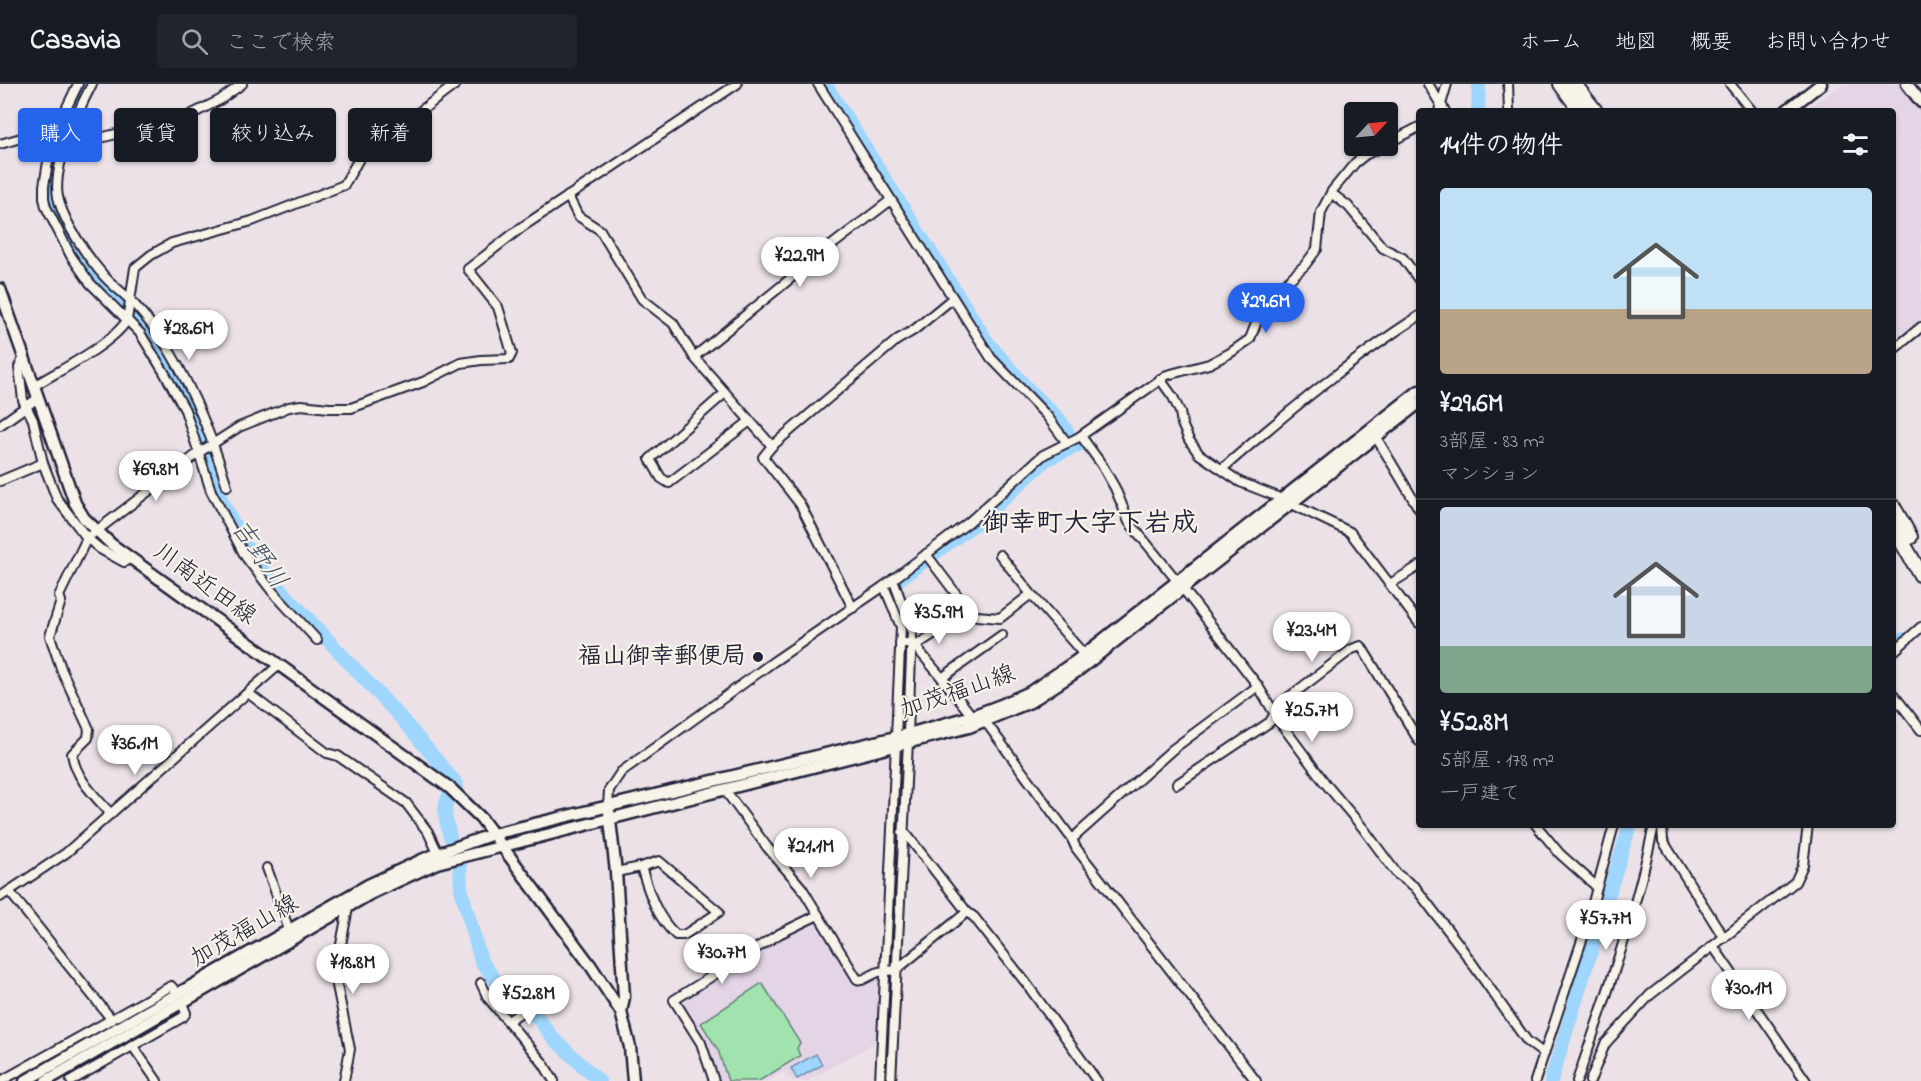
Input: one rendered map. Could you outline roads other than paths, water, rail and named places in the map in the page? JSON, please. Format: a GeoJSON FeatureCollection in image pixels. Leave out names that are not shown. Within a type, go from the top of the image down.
{"type":"FeatureCollection","features":[{"type":"Feature","properties":{"kind":"highway"},"geometry":{"type":"LineString","coordinates":[[1561,84],[1579,108]]}},
{"type":"Feature","properties":{"kind":"highway"},"geometry":{"type":"LineString","coordinates":[[1574,84],[1593,108]]}},
{"type":"Feature","properties":{"kind":"highway"},"geometry":{"type":"LineString","coordinates":[[1896,512],[1921,556]]}},
{"type":"Feature","properties":{"kind":"highway"},"geometry":{"type":"LineString","coordinates":[[1896,531],[1921,575]]}},
{"type":"Feature","properties":{"kind":"main road"},"geometry":{"type":"LineString","coordinates":[[1790,108],[1821,84]]}},
{"type":"Feature","properties":{"kind":"main road"},"geometry":{"type":"LineString","coordinates":[[1907,84],[1921,102]]}},
{"type":"Feature","properties":{"kind":"main road","name":"川南近田線"},"geometry":{"type":"LineString","coordinates":[[0,289],[75,503],[84,518],[131,558],[453,791],[481,818],[493,834]]}},
{"type":"Feature","properties":{"kind":"main road","name":"加茂福山線"},"geometry":{"type":"LineString","coordinates":[[26,1081],[425,867],[609,813],[902,739],[985,721],[1030,702],[1287,502],[1416,394]]}},
{"type":"Feature","properties":{"kind":"main road","name":"加茂福山線"},"geometry":{"type":"LineString","coordinates":[[1287,502],[1416,405]]}},
{"type":"Feature","properties":{"kind":"main road","name":"加茂福山線"},"geometry":{"type":"LineString","coordinates":[[46,1081],[289,930],[368,885],[438,853],[493,834],[724,789],[902,739],[972,716],[1030,692],[1087,658]]}},
{"type":"Feature","properties":{"kind":"main road"},"geometry":{"type":"LineString","coordinates":[[609,813],[616,872],[624,997],[621,1012]]}},
{"type":"Feature","properties":{"kind":"main road"},"geometry":{"type":"LineString","coordinates":[[493,834],[591,966],[621,1012],[630,1047],[633,1081]]}},
{"type":"Feature","properties":{"kind":"street"},"geometry":{"type":"LineString","coordinates":[[68,108],[78,84]]}},
{"type":"Feature","properties":{"kind":"street"},"geometry":{"type":"LineString","coordinates":[[80,108],[92,84]]}},
{"type":"Feature","properties":{"kind":"street"},"geometry":{"type":"LineString","coordinates":[[102,138],[188,116],[220,100],[242,84]]}},
{"type":"Feature","properties":{"kind":"street"},"geometry":{"type":"LineString","coordinates":[[34,386],[103,344],[123,327],[127,318],[135,268],[151,255],[172,243],[252,220],[344,185],[360,157],[456,84]]}},
{"type":"Feature","properties":{"kind":"street"},"geometry":{"type":"LineString","coordinates":[[111,814],[83,781],[74,761],[72,754],[88,738],[89,729],[62,671],[50,636],[61,601],[59,596],[87,538],[200,452],[239,427],[289,407],[301,405],[351,408],[423,382],[461,363],[509,360],[512,354],[498,307],[468,269],[522,227],[737,84]]}},
{"type":"Feature","properties":{"kind":"street"},"geometry":{"type":"LineString","coordinates":[[818,84],[991,358],[1016,386],[1074,440],[1111,480],[1129,522],[1258,686],[1325,783],[1363,828],[1397,874],[1415,887],[1461,946],[1527,1041],[1544,1054]]}},
{"type":"Feature","properties":{"kind":"street"},"geometry":{"type":"LineString","coordinates":[[1428,84],[1441,108]]}},
{"type":"Feature","properties":{"kind":"street"},"geometry":{"type":"LineString","coordinates":[[1442,108],[1447,84]]}},
{"type":"Feature","properties":{"kind":"street"},"geometry":{"type":"LineString","coordinates":[[1508,84],[1509,108]]}},
{"type":"Feature","properties":{"kind":"street"},"geometry":{"type":"LineString","coordinates":[[1730,84],[1750,108]]}},
{"type":"Feature","properties":{"kind":"street"},"geometry":{"type":"LineString","coordinates":[[1398,138],[1416,129]]}},
{"type":"Feature","properties":{"kind":"street"},"geometry":{"type":"LineString","coordinates":[[0,144],[18,139]]}},
{"type":"Feature","properties":{"kind":"street"},"geometry":{"type":"LineString","coordinates":[[609,813],[609,790],[621,772],[773,662],[894,581],[969,522],[1043,455],[1074,440],[1167,375],[1209,364],[1250,339],[1259,316],[1271,297],[1305,265],[1317,249],[1321,212],[1331,193],[1355,163],[1364,156]]}},
{"type":"Feature","properties":{"kind":"street"},"geometry":{"type":"LineString","coordinates":[[49,162],[44,186],[46,207],[71,256],[90,283],[140,333],[184,410],[200,452],[211,491],[245,556],[272,591],[317,640]]}},
{"type":"Feature","properties":{"kind":"street"},"geometry":{"type":"LineString","coordinates":[[62,162],[58,187],[62,207],[95,266],[160,336],[191,390],[214,442],[227,486]]}},
{"type":"Feature","properties":{"kind":"street"},"geometry":{"type":"LineString","coordinates":[[1331,193],[1348,206],[1383,248],[1403,258],[1416,276]]}},
{"type":"Feature","properties":{"kind":"street"},"geometry":{"type":"LineString","coordinates":[[568,196],[578,216],[600,230],[642,299],[673,323],[694,357],[772,446]]}},
{"type":"Feature","properties":{"kind":"street"},"geometry":{"type":"LineString","coordinates":[[694,357],[891,200]]}},
{"type":"Feature","properties":{"kind":"street"},"geometry":{"type":"LineString","coordinates":[[852,608],[800,504],[763,457],[772,446],[897,340],[914,330],[953,298]]}},
{"type":"Feature","properties":{"kind":"street"},"geometry":{"type":"LineString","coordinates":[[1222,470],[1282,417],[1379,343],[1416,318]]}},
{"type":"Feature","properties":{"kind":"street"},"geometry":{"type":"LineString","coordinates":[[1896,348],[1921,327]]}},
{"type":"Feature","properties":{"kind":"street"},"geometry":{"type":"LineString","coordinates":[[24,357],[20,367],[26,406],[33,420],[43,464],[57,499],[87,538],[118,560],[124,562],[131,558]]}},
{"type":"Feature","properties":{"kind":"street"},"geometry":{"type":"LineString","coordinates":[[1160,379],[1173,397],[1189,440],[1199,454],[1240,482],[1350,532],[1416,620]]}},
{"type":"Feature","properties":{"kind":"street"},"geometry":{"type":"LineString","coordinates":[[725,393],[650,459],[661,478],[669,483],[750,421]]}},
{"type":"Feature","properties":{"kind":"street"},"geometry":{"type":"LineString","coordinates":[[0,425],[38,398]]}},
{"type":"Feature","properties":{"kind":"street"},"geometry":{"type":"LineString","coordinates":[[1376,437],[1416,504]]}},
{"type":"Feature","properties":{"kind":"street"},"geometry":{"type":"LineString","coordinates":[[0,480],[43,464]]}},
{"type":"Feature","properties":{"kind":"street"},"geometry":{"type":"LineString","coordinates":[[1000,555],[1087,658]]}},
{"type":"Feature","properties":{"kind":"street"},"geometry":{"type":"LineString","coordinates":[[927,556],[969,611],[977,616],[1000,618],[1031,594]]}},
{"type":"Feature","properties":{"kind":"street"},"geometry":{"type":"LineString","coordinates":[[1390,584],[1416,568]]}},
{"type":"Feature","properties":{"kind":"street"},"geometry":{"type":"LineString","coordinates":[[891,1081],[890,971],[908,644],[912,631],[894,581]]}},
{"type":"Feature","properties":{"kind":"street"},"geometry":{"type":"LineString","coordinates":[[884,586],[908,644],[942,678],[972,716],[985,721],[1083,857],[1256,1081]]}},
{"type":"Feature","properties":{"kind":"street"},"geometry":{"type":"LineString","coordinates":[[908,644],[969,611]]}},
{"type":"Feature","properties":{"kind":"street"},"geometry":{"type":"LineString","coordinates":[[1896,649],[1921,627]]}},
{"type":"Feature","properties":{"kind":"street"},"geometry":{"type":"LineString","coordinates":[[942,678],[1002,635]]}},
{"type":"Feature","properties":{"kind":"street"},"geometry":{"type":"LineString","coordinates":[[880,1081],[902,833],[902,739],[908,644]]}},
{"type":"Feature","properties":{"kind":"street"},"geometry":{"type":"LineString","coordinates":[[1177,784],[1270,722],[1280,704],[1352,649],[1361,646],[1416,736]]}},
{"type":"Feature","properties":{"kind":"street"},"geometry":{"type":"LineString","coordinates":[[0,897],[66,853],[279,665]]}},
{"type":"Feature","properties":{"kind":"street"},"geometry":{"type":"LineString","coordinates":[[1072,839],[1173,749],[1258,686]]}},
{"type":"Feature","properties":{"kind":"street"},"geometry":{"type":"LineString","coordinates":[[248,693],[327,753],[338,756],[406,803],[428,832],[438,853]]}},
{"type":"Feature","properties":{"kind":"street"},"geometry":{"type":"LineString","coordinates":[[1896,698],[1921,730]]}},
{"type":"Feature","properties":{"kind":"street"},"geometry":{"type":"LineString","coordinates":[[724,789],[767,847],[802,888],[857,979],[862,981],[878,972],[890,971],[967,912]]}},
{"type":"Feature","properties":{"kind":"street"},"geometry":{"type":"LineString","coordinates":[[1538,828],[1560,854],[1597,888]]}},
{"type":"Feature","properties":{"kind":"street"},"geometry":{"type":"LineString","coordinates":[[1535,1081],[1586,928],[1613,828]]}},
{"type":"Feature","properties":{"kind":"street"},"geometry":{"type":"LineString","coordinates":[[1577,1081],[1608,988],[1647,858],[1653,828]]}},
{"type":"Feature","properties":{"kind":"street"},"geometry":{"type":"LineString","coordinates":[[1662,828],[1663,841],[1724,938]]}},
{"type":"Feature","properties":{"kind":"street"},"geometry":{"type":"LineString","coordinates":[[1590,1081],[1605,1044],[1650,995],[1795,882],[1803,865],[1806,828]]}},
{"type":"Feature","properties":{"kind":"street"},"geometry":{"type":"LineString","coordinates":[[902,833],[907,835],[967,912],[974,916],[1097,1081]]}},
{"type":"Feature","properties":{"kind":"street"},"geometry":{"type":"LineString","coordinates":[[616,872],[659,861],[719,912],[684,935],[676,935],[666,926],[651,899],[641,867]]}},
{"type":"Feature","properties":{"kind":"street"},"geometry":{"type":"LineString","coordinates":[[267,868],[289,930]]}},
{"type":"Feature","properties":{"kind":"street"},"geometry":{"type":"LineString","coordinates":[[9,891],[112,1020]]}},
{"type":"Feature","properties":{"kind":"street"},"geometry":{"type":"LineString","coordinates":[[344,1081],[350,1049],[335,976],[348,908]]}},
{"type":"Feature","properties":{"kind":"street"},"geometry":{"type":"LineString","coordinates":[[714,1081],[700,1043],[674,1000],[779,934],[818,915]]}},
{"type":"Feature","properties":{"kind":"street"},"geometry":{"type":"LineString","coordinates":[[1713,946],[1806,1081]]}},
{"type":"Feature","properties":{"kind":"street"},"geometry":{"type":"LineString","coordinates":[[481,983],[488,998],[543,1063],[554,1081]]}},
{"type":"Feature","properties":{"kind":"street"},"geometry":{"type":"LineString","coordinates":[[1,1081],[171,986],[186,1013],[183,1017],[71,1081]]}},
{"type":"Feature","properties":{"kind":"street"},"geometry":{"type":"LineString","coordinates":[[508,1021],[530,1007]]}},
{"type":"Feature","properties":{"kind":"street"},"geometry":{"type":"LineString","coordinates":[[132,1045],[157,1081]]}},
{"type":"Feature","properties":{"kind":"water"},"geometry":{"type":"Polygon","coordinates":[[[816,1054],[822,1065],[797,1079],[791,1068],[816,1054]]]}},
{"type":"Feature","properties":{"kind":"waterway","name":"吉野川"},"geometry":{"type":"LineString","coordinates":[[86,84],[66,126],[55,159],[51,175],[53,204],[87,266],[100,283],[146,328],[166,361],[193,410],[204,438],[222,502],[244,544],[264,572],[402,719],[455,782],[456,786],[448,799],[445,810],[450,837]]}},
{"type":"Feature","properties":{"kind":"waterway"},"geometry":{"type":"LineString","coordinates":[[825,84],[988,343],[1027,388],[1059,419],[1076,446]]}},
{"type":"Feature","properties":{"kind":"waterway"},"geometry":{"type":"LineString","coordinates":[[1478,108],[1479,84]]}},
{"type":"Feature","properties":{"kind":"waterway"},"geometry":{"type":"LineString","coordinates":[[884,1081],[907,639],[907,631],[891,591],[891,585],[980,520],[1047,459],[1083,443]]}},
{"type":"Feature","properties":{"kind":"waterway"},"geometry":{"type":"LineString","coordinates":[[1896,644],[1902,639]]}},
{"type":"Feature","properties":{"kind":"waterway"},"geometry":{"type":"LineString","coordinates":[[1551,1081],[1629,828]]}},
{"type":"Feature","properties":{"kind":"waterway","name":"吉野川"},"geometry":{"type":"LineString","coordinates":[[460,866],[461,889],[481,961],[499,985],[522,997],[553,1038],[599,1081]]}},
{"type":"Feature","properties":{"kind":"place","name":"福山御幸郵便局"},"geometry":{"type":"Point","coordinates":[758,657]}},
{"type":"Feature","properties":{"kind":"district","name":"御幸町大字下岩成"},"geometry":{"type":"Point","coordinates":[1090,524]}}]}
